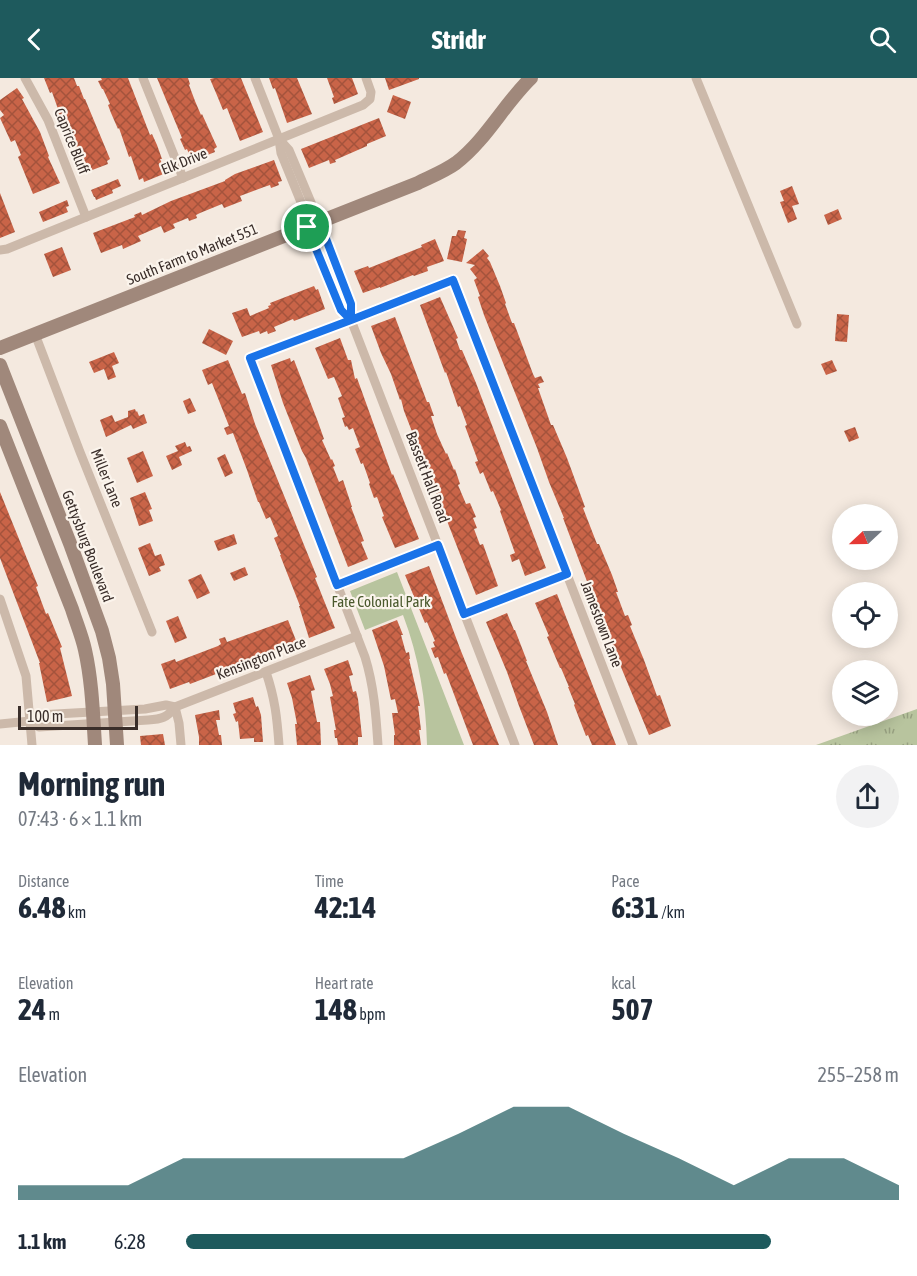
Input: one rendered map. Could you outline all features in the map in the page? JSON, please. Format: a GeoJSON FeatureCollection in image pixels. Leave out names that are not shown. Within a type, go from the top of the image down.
{"type":"FeatureCollection","features":[{"type":"Feature","properties":{"kind":"street","name":"Caprice Bluff"},"geometry":{"type":"LineString","coordinates":[[25,78],[48,120],[86,217]]}},
{"type":"Feature","properties":{"kind":"street"},"geometry":{"type":"LineString","coordinates":[[143,78],[183,178]]}},
{"type":"Feature","properties":{"kind":"street","name":"Bassett Hall Road"},"geometry":{"type":"LineString","coordinates":[[255,78],[279,139],[281,153],[305,212],[313,224],[341,310],[351,320],[515,745]]}},
{"type":"Feature","properties":{"kind":"street","name":"Elk Drive"},"geometry":{"type":"LineString","coordinates":[[2,251],[363,105],[370,99],[371,92],[366,78]]}},
{"type":"Feature","properties":{"kind":"street","name":"South Farm to Market 551"},"geometry":{"type":"LineString","coordinates":[[0,348],[418,183],[454,165],[479,140],[506,104],[531,78]]}},
{"type":"Feature","properties":{"kind":"street"},"geometry":{"type":"LineString","coordinates":[[696,78],[796,324]]}},
{"type":"Feature","properties":{"kind":"street","name":"Jamestown Lane"},"geometry":{"type":"LineString","coordinates":[[351,320],[453,280],[633,745]]}},
{"type":"Feature","properties":{"kind":"street"},"geometry":{"type":"LineString","coordinates":[[351,320],[250,358],[369,670],[378,745]]}},
{"type":"Feature","properties":{"kind":"street","name":"Miller Lane"},"geometry":{"type":"LineString","coordinates":[[35,334],[152,632]]}},
{"type":"Feature","properties":{"kind":"street","name":"Gettysburg Boulevard"},"geometry":{"type":"LineString","coordinates":[[0,365],[98,619],[111,671],[117,745]]}},
{"type":"Feature","properties":{"kind":"street"},"geometry":{"type":"LineString","coordinates":[[0,426],[81,637],[88,663],[95,745]]}},
{"type":"Feature","properties":{"kind":"street"},"geometry":{"type":"LineString","coordinates":[[337,585],[438,545]]}},
{"type":"Feature","properties":{"kind":"street"},"geometry":{"type":"LineString","coordinates":[[464,614],[567,574]]}},
{"type":"Feature","properties":{"kind":"street"},"geometry":{"type":"LineString","coordinates":[[0,599],[26,676],[32,745]]}},
{"type":"Feature","properties":{"kind":"street","name":"Kensington Place"},"geometry":{"type":"LineString","coordinates":[[0,724],[30,721],[39,727],[115,716],[157,719],[169,715],[175,707],[357,636]]}},
{"type":"Feature","properties":{"kind":"street"},"geometry":{"type":"LineString","coordinates":[[266,672],[278,719],[279,745]]}},
{"type":"Feature","properties":{"kind":"street"},"geometry":{"type":"LineString","coordinates":[[175,707],[181,745]]}},
{"type":"Feature","properties":{"kind":"green space","name":"Fate Colonial Park"},"geometry":{"type":"Polygon","coordinates":[[[397,572],[464,745],[427,745],[421,679],[403,615],[365,630],[350,591],[397,572]]]}},
{"type":"Feature","properties":{"kind":"green space"},"geometry":{"type":"Polygon","coordinates":[[[917,709],[917,745],[816,745],[869,726],[898,726],[898,716],[917,709]]]}},
{"type":"Feature","properties":{"kind":"building"},"geometry":{"type":"Polygon","coordinates":[[[44,78],[74,78],[110,159],[107,161],[108,164],[87,172],[84,167],[82,168],[61,115],[59,116],[52,92],[50,93],[44,78]]]}},
{"type":"Feature","properties":{"kind":"building"},"geometry":{"type":"Polygon","coordinates":[[[101,78],[128,78],[150,135],[152,134],[157,145],[166,173],[144,182],[143,178],[139,180],[131,156],[129,157],[111,113],[108,105],[110,104],[98,81],[102,80],[101,78]]]}},
{"type":"Feature","properties":{"kind":"building"},"geometry":{"type":"Polygon","coordinates":[[[157,78],[188,78],[195,101],[217,147],[214,149],[215,152],[192,161],[180,139],[182,138],[157,78]]]}},
{"type":"Feature","properties":{"kind":"building"},"geometry":{"type":"Polygon","coordinates":[[[241,78],[263,132],[240,141],[227,108],[223,110],[210,79],[241,78]]]}},
{"type":"Feature","properties":{"kind":"building"},"geometry":{"type":"Polygon","coordinates":[[[269,78],[297,78],[312,114],[287,123],[275,88],[273,89],[269,78]]]}},
{"type":"Feature","properties":{"kind":"building"},"geometry":{"type":"Polygon","coordinates":[[[327,78],[352,78],[358,94],[334,104],[332,98],[334,97],[327,78]]]}},
{"type":"Feature","properties":{"kind":"building"},"geometry":{"type":"Polygon","coordinates":[[[385,78],[419,78],[419,79],[389,90],[385,78]]]}},
{"type":"Feature","properties":{"kind":"building"},"geometry":{"type":"Polygon","coordinates":[[[17,88],[40,132],[60,183],[33,194],[18,157],[21,155],[15,140],[11,142],[0,118],[4,115],[0,110],[0,100],[17,88]]]}},
{"type":"Feature","properties":{"kind":"building"},"geometry":{"type":"Polygon","coordinates":[[[393,95],[411,102],[405,119],[387,112],[393,95]]]}},
{"type":"Feature","properties":{"kind":"building"},"geometry":{"type":"Polygon","coordinates":[[[379,118],[386,136],[335,160],[336,162],[330,164],[329,160],[309,168],[301,149],[379,118]]]}},
{"type":"Feature","properties":{"kind":"building"},"geometry":{"type":"Polygon","coordinates":[[[274,160],[282,181],[278,182],[279,185],[271,188],[270,185],[240,196],[242,201],[224,208],[222,204],[196,215],[197,218],[189,221],[188,218],[173,224],[175,228],[164,233],[161,226],[138,236],[141,241],[123,249],[122,245],[101,253],[93,233],[274,160]]]}},
{"type":"Feature","properties":{"kind":"building"},"geometry":{"type":"Polygon","coordinates":[[[118,179],[121,186],[112,190],[113,193],[96,200],[91,190],[118,179]]]}},
{"type":"Feature","properties":{"kind":"building"},"geometry":{"type":"Polygon","coordinates":[[[792,186],[799,204],[792,206],[797,219],[788,223],[780,202],[784,201],[780,191],[792,186]]]}},
{"type":"Feature","properties":{"kind":"building"},"geometry":{"type":"Polygon","coordinates":[[[0,193],[15,232],[0,238],[0,193]]]}},
{"type":"Feature","properties":{"kind":"building"},"geometry":{"type":"Polygon","coordinates":[[[67,200],[68,212],[43,222],[39,212],[67,200]]]}},
{"type":"Feature","properties":{"kind":"building"},"geometry":{"type":"Polygon","coordinates":[[[838,209],[842,219],[828,225],[824,215],[838,209]]]}},
{"type":"Feature","properties":{"kind":"building"},"geometry":{"type":"Polygon","coordinates":[[[458,230],[466,231],[464,238],[467,239],[462,262],[447,259],[452,236],[456,236],[458,230]]]}},
{"type":"Feature","properties":{"kind":"building"},"geometry":{"type":"Polygon","coordinates":[[[435,239],[444,261],[427,267],[428,271],[363,293],[354,271],[368,266],[369,268],[422,247],[421,245],[435,239]]]}},
{"type":"Feature","properties":{"kind":"building"},"geometry":{"type":"Polygon","coordinates":[[[62,247],[71,270],[53,277],[44,254],[62,247]]]}},
{"type":"Feature","properties":{"kind":"building"},"geometry":{"type":"Polygon","coordinates":[[[483,249],[489,256],[487,258],[533,374],[535,378],[541,376],[544,382],[538,384],[540,388],[538,388],[551,425],[567,458],[585,507],[583,508],[612,575],[625,616],[628,615],[632,625],[630,626],[657,696],[660,695],[671,726],[649,735],[602,621],[484,315],[474,280],[477,278],[470,269],[475,265],[466,263],[483,249]]]}},
{"type":"Feature","properties":{"kind":"building"},"geometry":{"type":"Polygon","coordinates":[[[314,286],[316,290],[318,289],[325,309],[274,327],[276,331],[268,334],[267,331],[260,334],[259,331],[242,337],[232,313],[247,308],[250,316],[269,308],[270,303],[314,286]]]}},
{"type":"Feature","properties":{"kind":"building"},"geometry":{"type":"Polygon","coordinates":[[[440,297],[458,338],[456,339],[460,350],[476,383],[546,568],[525,576],[519,559],[512,562],[510,555],[515,553],[501,510],[483,472],[480,474],[475,462],[478,461],[465,426],[467,425],[460,406],[458,407],[420,305],[440,297]]]}},
{"type":"Feature","properties":{"kind":"building"},"geometry":{"type":"Polygon","coordinates":[[[837,314],[849,315],[847,342],[835,341],[837,314]]]}},
{"type":"Feature","properties":{"kind":"building"},"geometry":{"type":"Polygon","coordinates":[[[395,317],[427,402],[429,402],[437,434],[455,469],[460,484],[458,485],[466,504],[470,503],[476,517],[473,518],[477,528],[474,529],[480,545],[483,544],[498,586],[476,595],[371,326],[395,317]]]}},
{"type":"Feature","properties":{"kind":"building"},"geometry":{"type":"Polygon","coordinates":[[[209,329],[233,341],[226,355],[202,343],[209,329]]]}},
{"type":"Feature","properties":{"kind":"building"},"geometry":{"type":"Polygon","coordinates":[[[340,338],[348,360],[351,360],[355,379],[357,378],[392,475],[419,539],[395,548],[382,517],[384,516],[377,497],[374,498],[363,463],[361,464],[355,449],[360,447],[353,428],[349,430],[347,426],[345,427],[342,418],[345,417],[338,398],[342,396],[334,377],[328,379],[315,348],[340,338]]]}},
{"type":"Feature","properties":{"kind":"building"},"geometry":{"type":"Polygon","coordinates":[[[114,352],[119,363],[112,366],[116,377],[108,380],[104,369],[94,373],[89,362],[114,352]]]}},
{"type":"Feature","properties":{"kind":"building"},"geometry":{"type":"Polygon","coordinates":[[[290,358],[291,362],[294,360],[339,482],[343,480],[364,541],[361,542],[368,559],[348,567],[283,403],[271,365],[290,358]]]}},
{"type":"Feature","properties":{"kind":"building"},"geometry":{"type":"Polygon","coordinates":[[[228,360],[242,394],[245,393],[335,628],[309,638],[300,606],[274,538],[278,536],[270,517],[266,519],[258,502],[233,433],[227,435],[224,428],[229,426],[212,383],[208,385],[202,370],[228,360]]]}},
{"type":"Feature","properties":{"kind":"building"},"geometry":{"type":"Polygon","coordinates":[[[832,360],[837,371],[826,375],[821,364],[832,360]]]}},
{"type":"Feature","properties":{"kind":"building"},"geometry":{"type":"Polygon","coordinates":[[[190,398],[196,411],[188,414],[183,401],[190,398]]]}},
{"type":"Feature","properties":{"kind":"building"},"geometry":{"type":"Polygon","coordinates":[[[135,409],[139,416],[144,414],[147,423],[133,429],[131,425],[106,437],[100,420],[112,415],[115,422],[128,417],[128,411],[135,409]]]}},
{"type":"Feature","properties":{"kind":"building"},"geometry":{"type":"Polygon","coordinates":[[[855,427],[859,438],[849,442],[844,431],[855,427]]]}},
{"type":"Feature","properties":{"kind":"building"},"geometry":{"type":"Polygon","coordinates":[[[185,442],[192,451],[179,457],[182,465],[172,470],[166,456],[178,451],[175,446],[185,442]]]}},
{"type":"Feature","properties":{"kind":"building"},"geometry":{"type":"Polygon","coordinates":[[[143,451],[153,476],[137,483],[127,458],[143,451]]]}},
{"type":"Feature","properties":{"kind":"building"},"geometry":{"type":"Polygon","coordinates":[[[225,454],[233,473],[225,477],[217,458],[225,454]]]}},
{"type":"Feature","properties":{"kind":"building"},"geometry":{"type":"Polygon","coordinates":[[[0,492],[38,586],[36,587],[46,614],[48,613],[62,647],[60,648],[72,696],[47,702],[40,663],[0,558],[0,492]]]}},
{"type":"Feature","properties":{"kind":"building"},"geometry":{"type":"Polygon","coordinates":[[[145,492],[152,509],[149,510],[153,521],[139,526],[130,498],[145,492]]]}},
{"type":"Feature","properties":{"kind":"building"},"geometry":{"type":"Polygon","coordinates":[[[234,534],[237,544],[218,551],[214,541],[234,534]]]}},
{"type":"Feature","properties":{"kind":"building"},"geometry":{"type":"Polygon","coordinates":[[[150,543],[155,556],[161,554],[165,565],[159,567],[161,571],[149,576],[138,548],[150,543]]]}},
{"type":"Feature","properties":{"kind":"building"},"geometry":{"type":"Polygon","coordinates":[[[429,566],[499,745],[473,745],[446,673],[444,674],[438,657],[435,658],[431,648],[435,647],[433,642],[435,641],[405,575],[429,566]]]}},
{"type":"Feature","properties":{"kind":"building"},"geometry":{"type":"Polygon","coordinates":[[[245,567],[248,575],[234,581],[230,573],[245,567]]]}},
{"type":"Feature","properties":{"kind":"building"},"geometry":{"type":"Polygon","coordinates":[[[201,574],[210,593],[197,599],[188,580],[201,574]]]}},
{"type":"Feature","properties":{"kind":"building"},"geometry":{"type":"Polygon","coordinates":[[[557,594],[616,745],[592,745],[588,735],[586,736],[569,687],[547,637],[549,636],[535,603],[557,594]]]}},
{"type":"Feature","properties":{"kind":"building"},"geometry":{"type":"Polygon","coordinates":[[[507,613],[558,745],[534,745],[486,622],[507,613]]]}},
{"type":"Feature","properties":{"kind":"building"},"geometry":{"type":"Polygon","coordinates":[[[178,616],[187,638],[175,643],[166,621],[178,616]]]}},
{"type":"Feature","properties":{"kind":"building"},"geometry":{"type":"Polygon","coordinates":[[[288,620],[297,643],[190,684],[189,682],[170,689],[161,664],[175,659],[176,662],[218,646],[221,644],[219,639],[225,637],[227,642],[288,620]]]}},
{"type":"Feature","properties":{"kind":"building"},"geometry":{"type":"Polygon","coordinates":[[[397,620],[403,635],[401,635],[406,653],[409,652],[420,706],[418,706],[421,745],[394,745],[392,713],[398,713],[395,699],[391,700],[384,666],[372,630],[397,620]]]}},
{"type":"Feature","properties":{"kind":"building"},"geometry":{"type":"Polygon","coordinates":[[[348,660],[353,675],[349,676],[353,692],[356,691],[358,699],[362,737],[358,737],[358,745],[338,745],[337,738],[335,738],[334,730],[336,730],[330,697],[333,696],[324,669],[348,660]]]}},
{"type":"Feature","properties":{"kind":"building"},"geometry":{"type":"Polygon","coordinates":[[[310,675],[315,690],[311,691],[317,722],[320,722],[321,745],[297,745],[295,724],[297,724],[287,683],[310,675]]]}},
{"type":"Feature","properties":{"kind":"building"},"geometry":{"type":"Polygon","coordinates":[[[253,697],[261,715],[263,742],[254,742],[254,738],[240,739],[238,721],[236,722],[233,714],[236,713],[233,703],[253,697]]]}},
{"type":"Feature","properties":{"kind":"building"},"geometry":{"type":"Polygon","coordinates":[[[219,710],[220,720],[216,720],[222,745],[199,745],[195,715],[219,710]]]}},
{"type":"Feature","properties":{"kind":"building"},"geometry":{"type":"Polygon","coordinates":[[[163,734],[165,745],[141,745],[140,736],[163,734]]]}},
{"type":"Feature","properties":{"kind":"route"},"geometry":{"type":"LineString","coordinates":[[307,227],[319,222],[351,304],[351,320],[453,280],[567,574],[464,614],[438,545],[337,585],[250,358],[351,320],[341,310],[307,227]]}}]}
